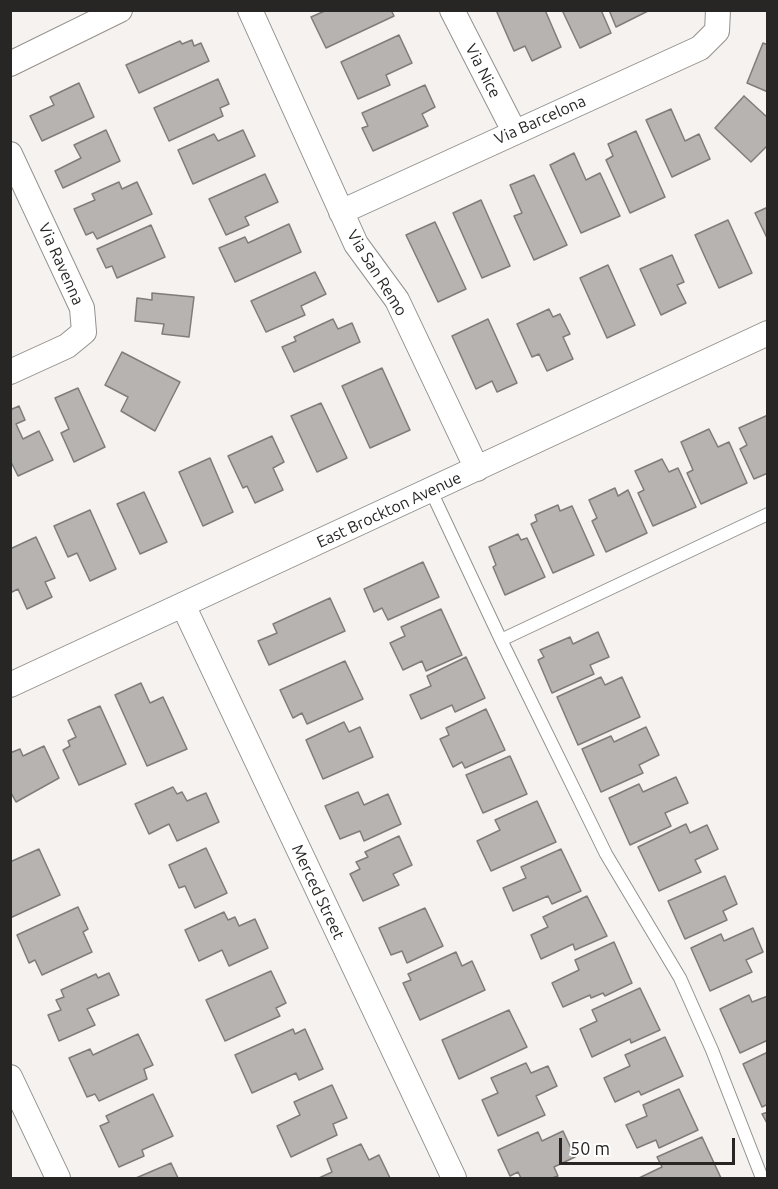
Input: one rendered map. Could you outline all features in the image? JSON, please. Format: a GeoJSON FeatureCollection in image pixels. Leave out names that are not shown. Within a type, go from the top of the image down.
{"type":"FeatureCollection","features":[{"type":"Feature","properties":{"kind":"street"},"geometry":{"type":"LineString","coordinates":[[10,64],[120,10]]}},
{"type":"Feature","properties":{"kind":"street","name":"Via San Remo"},"geometry":{"type":"LineString","coordinates":[[250,10],[356,244],[397,300],[477,469]]}},
{"type":"Feature","properties":{"kind":"street","name":"Via Nice"},"geometry":{"type":"LineString","coordinates":[[452,10],[514,131]]}},
{"type":"Feature","properties":{"kind":"street","name":"Via Barcelona"},"geometry":{"type":"LineString","coordinates":[[341,212],[700,48],[717,31],[718,10]]}},
{"type":"Feature","properties":{"kind":"street","name":"Via Ravenna"},"geometry":{"type":"LineString","coordinates":[[10,154],[82,308],[84,332],[66,346],[10,372]]}},
{"type":"Feature","properties":{"kind":"street","name":"East Brockton Avenue"},"geometry":{"type":"LineString","coordinates":[[10,685],[768,333]]}},
{"type":"Feature","properties":{"kind":"street","name":"Merced Street"},"geometry":{"type":"LineString","coordinates":[[183,605],[454,1179]]}},
{"type":"Feature","properties":{"kind":"street"},"geometry":{"type":"LineString","coordinates":[[10,1077],[58,1179]]}},
{"type":"Feature","properties":{"kind":"lane"},"geometry":{"type":"LineString","coordinates":[[431,491],[606,854],[680,978],[712,1050],[762,1179]]}},
{"type":"Feature","properties":{"kind":"lane"},"geometry":{"type":"LineString","coordinates":[[501,640],[768,514]]}},
{"type":"Feature","properties":{"kind":"building"},"geometry":{"type":"Polygon","coordinates":[[[327,10],[391,10],[394,16],[326,48],[311,17],[327,10]]]}},
{"type":"Feature","properties":{"kind":"building"},"geometry":{"type":"Polygon","coordinates":[[[496,10],[545,10],[561,47],[532,61],[525,46],[514,51],[496,10]]]}},
{"type":"Feature","properties":{"kind":"building"},"geometry":{"type":"Polygon","coordinates":[[[562,10],[601,10],[611,33],[580,48],[562,10]]]}},
{"type":"Feature","properties":{"kind":"building"},"geometry":{"type":"Polygon","coordinates":[[[609,10],[650,10],[616,27],[609,10]]]}},
{"type":"Feature","properties":{"kind":"building"},"geometry":{"type":"Polygon","coordinates":[[[399,35],[412,63],[386,75],[390,85],[358,99],[341,62],[399,35]]]}},
{"type":"Feature","properties":{"kind":"building"},"geometry":{"type":"Polygon","coordinates":[[[192,40],[194,46],[201,43],[209,61],[139,93],[126,65],[180,41],[182,44],[192,40]]]}},
{"type":"Feature","properties":{"kind":"building"},"geometry":{"type":"Polygon","coordinates":[[[763,43],[768,45],[768,92],[747,83],[763,43]]]}},
{"type":"Feature","properties":{"kind":"building"},"geometry":{"type":"Polygon","coordinates":[[[218,79],[229,104],[220,108],[223,116],[169,141],[154,108],[218,79]]]}},
{"type":"Feature","properties":{"kind":"building"},"geometry":{"type":"Polygon","coordinates":[[[79,83],[94,117],[42,141],[30,116],[54,105],[50,97],[79,83]]]}},
{"type":"Feature","properties":{"kind":"building"},"geometry":{"type":"Polygon","coordinates":[[[425,85],[435,107],[422,114],[428,126],[373,151],[362,128],[368,126],[362,113],[425,85]]]}},
{"type":"Feature","properties":{"kind":"building"},"geometry":{"type":"Polygon","coordinates":[[[744,96],[768,118],[768,145],[751,162],[715,128],[744,96]]]}},
{"type":"Feature","properties":{"kind":"building"},"geometry":{"type":"Polygon","coordinates":[[[671,109],[685,141],[699,134],[710,159],[672,177],[646,120],[671,109]]]}},
{"type":"Feature","properties":{"kind":"building"},"geometry":{"type":"Polygon","coordinates":[[[106,130],[120,161],[63,188],[55,171],[81,158],[74,145],[106,130]]]}},
{"type":"Feature","properties":{"kind":"building"},"geometry":{"type":"Polygon","coordinates":[[[243,130],[255,156],[193,184],[178,150],[214,134],[218,141],[243,130]]]}},
{"type":"Feature","properties":{"kind":"building"},"geometry":{"type":"Polygon","coordinates":[[[636,131],[665,197],[630,213],[606,160],[613,156],[608,144],[636,131]]]}},
{"type":"Feature","properties":{"kind":"building"},"geometry":{"type":"Polygon","coordinates":[[[574,153],[586,180],[600,173],[620,216],[581,233],[550,165],[574,153]]]}},
{"type":"Feature","properties":{"kind":"building"},"geometry":{"type":"Polygon","coordinates":[[[265,174],[278,202],[245,217],[249,225],[226,235],[209,199],[265,174]]]}},
{"type":"Feature","properties":{"kind":"building"},"geometry":{"type":"Polygon","coordinates":[[[534,175],[567,245],[534,260],[514,216],[522,213],[510,185],[534,175]]]}},
{"type":"Feature","properties":{"kind":"building"},"geometry":{"type":"Polygon","coordinates":[[[119,182],[122,189],[137,182],[152,214],[97,239],[93,232],[86,235],[74,209],[95,200],[92,194],[119,182]]]}},
{"type":"Feature","properties":{"kind":"building"},"geometry":{"type":"Polygon","coordinates":[[[481,200],[510,266],[482,278],[453,213],[481,200]]]}},
{"type":"Feature","properties":{"kind":"building"},"geometry":{"type":"Polygon","coordinates":[[[768,207],[768,240],[755,213],[768,207]]]}},
{"type":"Feature","properties":{"kind":"building"},"geometry":{"type":"Polygon","coordinates":[[[728,220],[752,273],[719,288],[695,235],[728,220]]]}},
{"type":"Feature","properties":{"kind":"building"},"geometry":{"type":"Polygon","coordinates":[[[435,222],[466,289],[438,302],[406,235],[435,222]]]}},
{"type":"Feature","properties":{"kind":"building"},"geometry":{"type":"Polygon","coordinates":[[[289,224],[301,252],[235,282],[219,248],[245,237],[248,243],[289,224]]]}},
{"type":"Feature","properties":{"kind":"building"},"geometry":{"type":"Polygon","coordinates":[[[151,225],[165,257],[117,278],[112,266],[106,268],[97,249],[151,225]]]}},
{"type":"Feature","properties":{"kind":"building"},"geometry":{"type":"Polygon","coordinates":[[[672,255],[684,282],[677,285],[686,303],[661,315],[640,269],[672,255]]]}},
{"type":"Feature","properties":{"kind":"building"},"geometry":{"type":"Polygon","coordinates":[[[608,265],[635,325],[607,338],[580,278],[608,265]]]}},
{"type":"Feature","properties":{"kind":"building"},"geometry":{"type":"Polygon","coordinates":[[[315,272],[326,294],[301,306],[305,315],[266,332],[251,301],[315,272]]]}},
{"type":"Feature","properties":{"kind":"building"},"geometry":{"type":"Polygon","coordinates":[[[152,293],[194,297],[189,337],[162,334],[164,324],[135,321],[137,298],[152,300],[152,293]]]}},
{"type":"Feature","properties":{"kind":"building"},"geometry":{"type":"Polygon","coordinates":[[[549,309],[553,317],[560,314],[570,334],[563,337],[573,359],[547,371],[539,354],[532,357],[517,324],[549,309]]]}},
{"type":"Feature","properties":{"kind":"building"},"geometry":{"type":"Polygon","coordinates":[[[333,319],[338,329],[352,323],[360,342],[294,372],[282,347],[296,341],[294,337],[333,319]]]}},
{"type":"Feature","properties":{"kind":"building"},"geometry":{"type":"Polygon","coordinates":[[[488,319],[517,383],[497,392],[492,381],[476,389],[452,336],[488,319]]]}},
{"type":"Feature","properties":{"kind":"building"},"geometry":{"type":"Polygon","coordinates":[[[122,352],[180,382],[155,431],[121,411],[128,397],[105,385],[122,352]]]}},
{"type":"Feature","properties":{"kind":"building"},"geometry":{"type":"Polygon","coordinates":[[[382,368],[410,430],[370,448],[342,386],[382,368]]]}},
{"type":"Feature","properties":{"kind":"building"},"geometry":{"type":"Polygon","coordinates":[[[78,388],[105,447],[74,462],[61,433],[69,429],[55,398],[78,388]]]}},
{"type":"Feature","properties":{"kind":"building"},"geometry":{"type":"Polygon","coordinates":[[[321,403],[347,458],[317,472],[291,416],[321,403]]]}},
{"type":"Feature","properties":{"kind":"building"},"geometry":{"type":"Polygon","coordinates":[[[19,406],[25,420],[16,424],[23,439],[39,431],[53,460],[18,476],[10,460],[10,410],[19,406]]]}},
{"type":"Feature","properties":{"kind":"building"},"geometry":{"type":"Polygon","coordinates":[[[768,415],[768,473],[754,479],[740,449],[747,445],[739,428],[768,415]]]}},
{"type":"Feature","properties":{"kind":"building"},"geometry":{"type":"Polygon","coordinates":[[[709,429],[718,447],[729,442],[747,483],[701,504],[687,473],[693,470],[681,442],[709,429]]]}},
{"type":"Feature","properties":{"kind":"building"},"geometry":{"type":"Polygon","coordinates":[[[272,436],[284,462],[273,468],[283,490],[255,503],[247,486],[243,488],[228,456],[272,436]]]}},
{"type":"Feature","properties":{"kind":"building"},"geometry":{"type":"Polygon","coordinates":[[[210,458],[233,512],[203,526],[179,472],[210,458]]]}},
{"type":"Feature","properties":{"kind":"building"},"geometry":{"type":"Polygon","coordinates":[[[662,459],[669,472],[678,468],[696,507],[653,526],[638,493],[644,490],[635,471],[662,459]]]}},
{"type":"Feature","properties":{"kind":"building"},"geometry":{"type":"Polygon","coordinates":[[[615,488],[618,496],[628,490],[647,533],[606,552],[592,521],[597,518],[589,500],[615,488]]]}},
{"type":"Feature","properties":{"kind":"building"},"geometry":{"type":"Polygon","coordinates":[[[144,492],[167,542],[140,554],[117,504],[144,492]]]}},
{"type":"Feature","properties":{"kind":"building"},"geometry":{"type":"Polygon","coordinates":[[[558,505],[560,511],[572,506],[594,555],[553,573],[531,524],[537,521],[535,515],[558,505]]]}},
{"type":"Feature","properties":{"kind":"building"},"geometry":{"type":"Polygon","coordinates":[[[90,510],[116,569],[90,581],[77,553],[68,557],[54,526],[90,510]]]}},
{"type":"Feature","properties":{"kind":"building"},"geometry":{"type":"Polygon","coordinates":[[[518,534],[521,540],[527,538],[545,577],[505,595],[493,567],[496,565],[489,547],[518,534]]]}},
{"type":"Feature","properties":{"kind":"building"},"geometry":{"type":"Polygon","coordinates":[[[36,537],[55,578],[45,582],[52,597],[27,609],[18,589],[12,592],[10,589],[10,549],[36,537]]]}},
{"type":"Feature","properties":{"kind":"building"},"geometry":{"type":"Polygon","coordinates":[[[423,562],[439,597],[388,620],[382,608],[374,612],[364,589],[423,562]]]}},
{"type":"Feature","properties":{"kind":"building"},"geometry":{"type":"Polygon","coordinates":[[[330,598],[345,631],[269,665],[258,641],[277,633],[273,624],[330,598]]]}},
{"type":"Feature","properties":{"kind":"building"},"geometry":{"type":"Polygon","coordinates":[[[441,609],[462,655],[426,671],[422,661],[403,670],[390,643],[405,636],[401,627],[441,609]]]}},
{"type":"Feature","properties":{"kind":"building"},"geometry":{"type":"Polygon","coordinates":[[[598,632],[609,657],[590,665],[594,674],[552,693],[538,660],[544,657],[540,650],[570,637],[573,644],[598,632]]]}},
{"type":"Feature","properties":{"kind":"building"},"geometry":{"type":"Polygon","coordinates":[[[466,657],[485,698],[455,712],[452,705],[421,719],[410,695],[431,686],[427,676],[466,657]]]}},
{"type":"Feature","properties":{"kind":"building"},"geometry":{"type":"Polygon","coordinates":[[[345,661],[363,699],[307,724],[302,713],[293,718],[280,690],[345,661]]]}},
{"type":"Feature","properties":{"kind":"building"},"geometry":{"type":"Polygon","coordinates":[[[601,677],[605,685],[622,677],[640,717],[578,745],[557,697],[601,677]]]}},
{"type":"Feature","properties":{"kind":"building"},"geometry":{"type":"Polygon","coordinates":[[[141,683],[150,703],[163,697],[187,749],[147,766],[115,695],[141,683]]]}},
{"type":"Feature","properties":{"kind":"building"},"geometry":{"type":"Polygon","coordinates":[[[100,706],[126,764],[79,785],[63,750],[70,746],[68,741],[76,737],[68,720],[100,706]]]}},
{"type":"Feature","properties":{"kind":"building"},"geometry":{"type":"Polygon","coordinates":[[[486,709],[505,750],[465,768],[462,762],[453,767],[440,739],[449,735],[446,728],[486,709]]]}},
{"type":"Feature","properties":{"kind":"building"},"geometry":{"type":"Polygon","coordinates":[[[344,722],[349,732],[360,727],[373,757],[323,779],[306,740],[344,722]]]}},
{"type":"Feature","properties":{"kind":"building"},"geometry":{"type":"Polygon","coordinates":[[[646,727],[659,755],[639,765],[643,773],[601,792],[582,749],[611,736],[614,742],[646,727]]]}},
{"type":"Feature","properties":{"kind":"building"},"geometry":{"type":"Polygon","coordinates":[[[44,746],[59,778],[16,802],[10,791],[10,753],[20,749],[23,756],[44,746]]]}},
{"type":"Feature","properties":{"kind":"building"},"geometry":{"type":"Polygon","coordinates":[[[510,756],[527,794],[483,813],[466,775],[510,756]]]}},
{"type":"Feature","properties":{"kind":"building"},"geometry":{"type":"Polygon","coordinates":[[[676,777],[688,803],[665,813],[671,826],[630,845],[609,798],[639,784],[643,792],[676,777]]]}},
{"type":"Feature","properties":{"kind":"building"},"geometry":{"type":"Polygon","coordinates":[[[173,787],[177,794],[182,792],[187,801],[206,793],[219,822],[177,841],[169,824],[149,834],[135,804],[173,787]]]}},
{"type":"Feature","properties":{"kind":"building"},"geometry":{"type":"Polygon","coordinates":[[[358,792],[364,805],[388,794],[401,824],[364,841],[360,831],[340,839],[325,806],[358,792]]]}},
{"type":"Feature","properties":{"kind":"building"},"geometry":{"type":"Polygon","coordinates":[[[537,801],[556,842],[491,871],[477,841],[500,830],[495,820],[537,801]]]}},
{"type":"Feature","properties":{"kind":"building"},"geometry":{"type":"Polygon","coordinates":[[[686,824],[690,833],[707,825],[718,849],[695,860],[701,872],[659,891],[638,847],[686,824]]]}},
{"type":"Feature","properties":{"kind":"building"},"geometry":{"type":"Polygon","coordinates":[[[399,836],[412,865],[393,874],[399,885],[363,901],[350,874],[360,869],[356,862],[368,857],[365,852],[399,836]]]}},
{"type":"Feature","properties":{"kind":"building"},"geometry":{"type":"Polygon","coordinates":[[[206,848],[227,893],[195,908],[185,886],[179,888],[169,865],[206,848]]]}},
{"type":"Feature","properties":{"kind":"building"},"geometry":{"type":"Polygon","coordinates":[[[39,849],[60,895],[10,918],[10,862],[39,849]]]}},
{"type":"Feature","properties":{"kind":"building"},"geometry":{"type":"Polygon","coordinates":[[[561,849],[581,891],[552,904],[548,896],[513,911],[503,888],[526,878],[521,867],[561,849]]]}},
{"type":"Feature","properties":{"kind":"building"},"geometry":{"type":"Polygon","coordinates":[[[725,876],[737,904],[723,911],[727,920],[685,939],[668,901],[725,876]]]}},
{"type":"Feature","properties":{"kind":"building"},"geometry":{"type":"Polygon","coordinates":[[[587,896],[607,936],[575,950],[573,944],[541,959],[531,935],[548,927],[543,917],[587,896]]]}},
{"type":"Feature","properties":{"kind":"building"},"geometry":{"type":"Polygon","coordinates":[[[78,907],[88,929],[83,932],[92,952],[42,975],[35,960],[29,963],[17,935],[78,907]]]}},
{"type":"Feature","properties":{"kind":"building"},"geometry":{"type":"Polygon","coordinates":[[[425,908],[443,946],[407,963],[402,951],[391,955],[379,928],[425,908]]]}},
{"type":"Feature","properties":{"kind":"building"},"geometry":{"type":"Polygon","coordinates":[[[224,912],[228,920],[235,917],[239,926],[255,919],[268,948],[229,966],[222,950],[199,961],[185,930],[224,912]]]}},
{"type":"Feature","properties":{"kind":"building"},"geometry":{"type":"Polygon","coordinates":[[[753,928],[763,952],[746,960],[752,972],[710,991],[691,948],[721,934],[724,941],[753,928]]]}},
{"type":"Feature","properties":{"kind":"building"},"geometry":{"type":"Polygon","coordinates":[[[614,942],[632,983],[605,996],[603,993],[591,998],[590,995],[563,1007],[552,983],[579,970],[575,960],[614,942]]]}},
{"type":"Feature","properties":{"kind":"building"},"geometry":{"type":"Polygon","coordinates":[[[456,952],[462,966],[472,961],[485,990],[420,1020],[403,983],[411,980],[408,974],[456,952]]]}},
{"type":"Feature","properties":{"kind":"building"},"geometry":{"type":"Polygon","coordinates":[[[271,971],[286,1003],[276,1008],[280,1016],[225,1041],[206,1000],[271,971]]]}},
{"type":"Feature","properties":{"kind":"building"},"geometry":{"type":"Polygon","coordinates":[[[109,973],[119,995],[87,1009],[95,1025],[59,1041],[48,1015],[61,1010],[56,1000],[64,997],[61,990],[96,974],[98,978],[109,973]]]}},
{"type":"Feature","properties":{"kind":"building"},"geometry":{"type":"Polygon","coordinates":[[[640,988],[660,1030],[631,1043],[630,1039],[592,1057],[580,1029],[597,1021],[592,1010],[640,988]]]}},
{"type":"Feature","properties":{"kind":"building"},"geometry":{"type":"Polygon","coordinates":[[[749,995],[752,1002],[768,996],[768,1040],[740,1053],[720,1009],[749,995]]]}},
{"type":"Feature","properties":{"kind":"building"},"geometry":{"type":"Polygon","coordinates":[[[509,1010],[527,1047],[459,1079],[442,1040],[509,1010]]]}},
{"type":"Feature","properties":{"kind":"building"},"geometry":{"type":"Polygon","coordinates":[[[293,1029],[295,1034],[305,1029],[323,1069],[299,1080],[296,1073],[252,1093],[235,1055],[293,1029]]]}},
{"type":"Feature","properties":{"kind":"building"},"geometry":{"type":"Polygon","coordinates":[[[138,1034],[153,1065],[144,1069],[147,1079],[99,1101],[95,1094],[87,1097],[69,1058],[90,1049],[93,1055],[138,1034]]]}},
{"type":"Feature","properties":{"kind":"building"},"geometry":{"type":"Polygon","coordinates":[[[665,1037],[683,1076],[641,1095],[639,1091],[615,1102],[604,1078],[630,1066],[625,1055],[665,1037]]]}},
{"type":"Feature","properties":{"kind":"building"},"geometry":{"type":"Polygon","coordinates":[[[768,1052],[768,1104],[762,1107],[743,1064],[768,1052]]]}},
{"type":"Feature","properties":{"kind":"building"},"geometry":{"type":"Polygon","coordinates":[[[526,1063],[531,1073],[548,1066],[557,1086],[536,1096],[545,1115],[498,1136],[482,1100],[498,1093],[491,1078],[526,1063]]]}},
{"type":"Feature","properties":{"kind":"building"},"geometry":{"type":"Polygon","coordinates":[[[332,1085],[347,1118],[333,1124],[337,1135],[291,1157],[277,1126],[300,1115],[294,1102],[332,1085]]]}},
{"type":"Feature","properties":{"kind":"building"},"geometry":{"type":"Polygon","coordinates":[[[679,1089],[698,1130],[659,1148],[656,1140],[637,1148],[626,1125],[647,1116],[643,1105],[679,1089]]]}},
{"type":"Feature","properties":{"kind":"building"},"geometry":{"type":"Polygon","coordinates":[[[153,1094],[173,1136],[142,1150],[144,1156],[119,1167],[100,1126],[109,1122],[106,1116],[153,1094]]]}},
{"type":"Feature","properties":{"kind":"building"},"geometry":{"type":"Polygon","coordinates":[[[768,1112],[768,1125],[762,1114],[768,1112]]]}},
{"type":"Feature","properties":{"kind":"building"},"geometry":{"type":"Polygon","coordinates":[[[563,1131],[575,1157],[554,1167],[558,1176],[521,1178],[518,1172],[510,1176],[498,1150],[538,1132],[542,1141],[563,1131]]]}},
{"type":"Feature","properties":{"kind":"building"},"geometry":{"type":"Polygon","coordinates":[[[702,1137],[721,1178],[639,1178],[662,1167],[657,1157],[702,1137]]]}},
{"type":"Feature","properties":{"kind":"building"},"geometry":{"type":"Polygon","coordinates":[[[361,1144],[369,1160],[379,1155],[390,1178],[319,1178],[332,1172],[327,1159],[361,1144]]]}},
{"type":"Feature","properties":{"kind":"building"},"geometry":{"type":"Polygon","coordinates":[[[171,1163],[178,1178],[136,1178],[171,1163]]]}}]}
